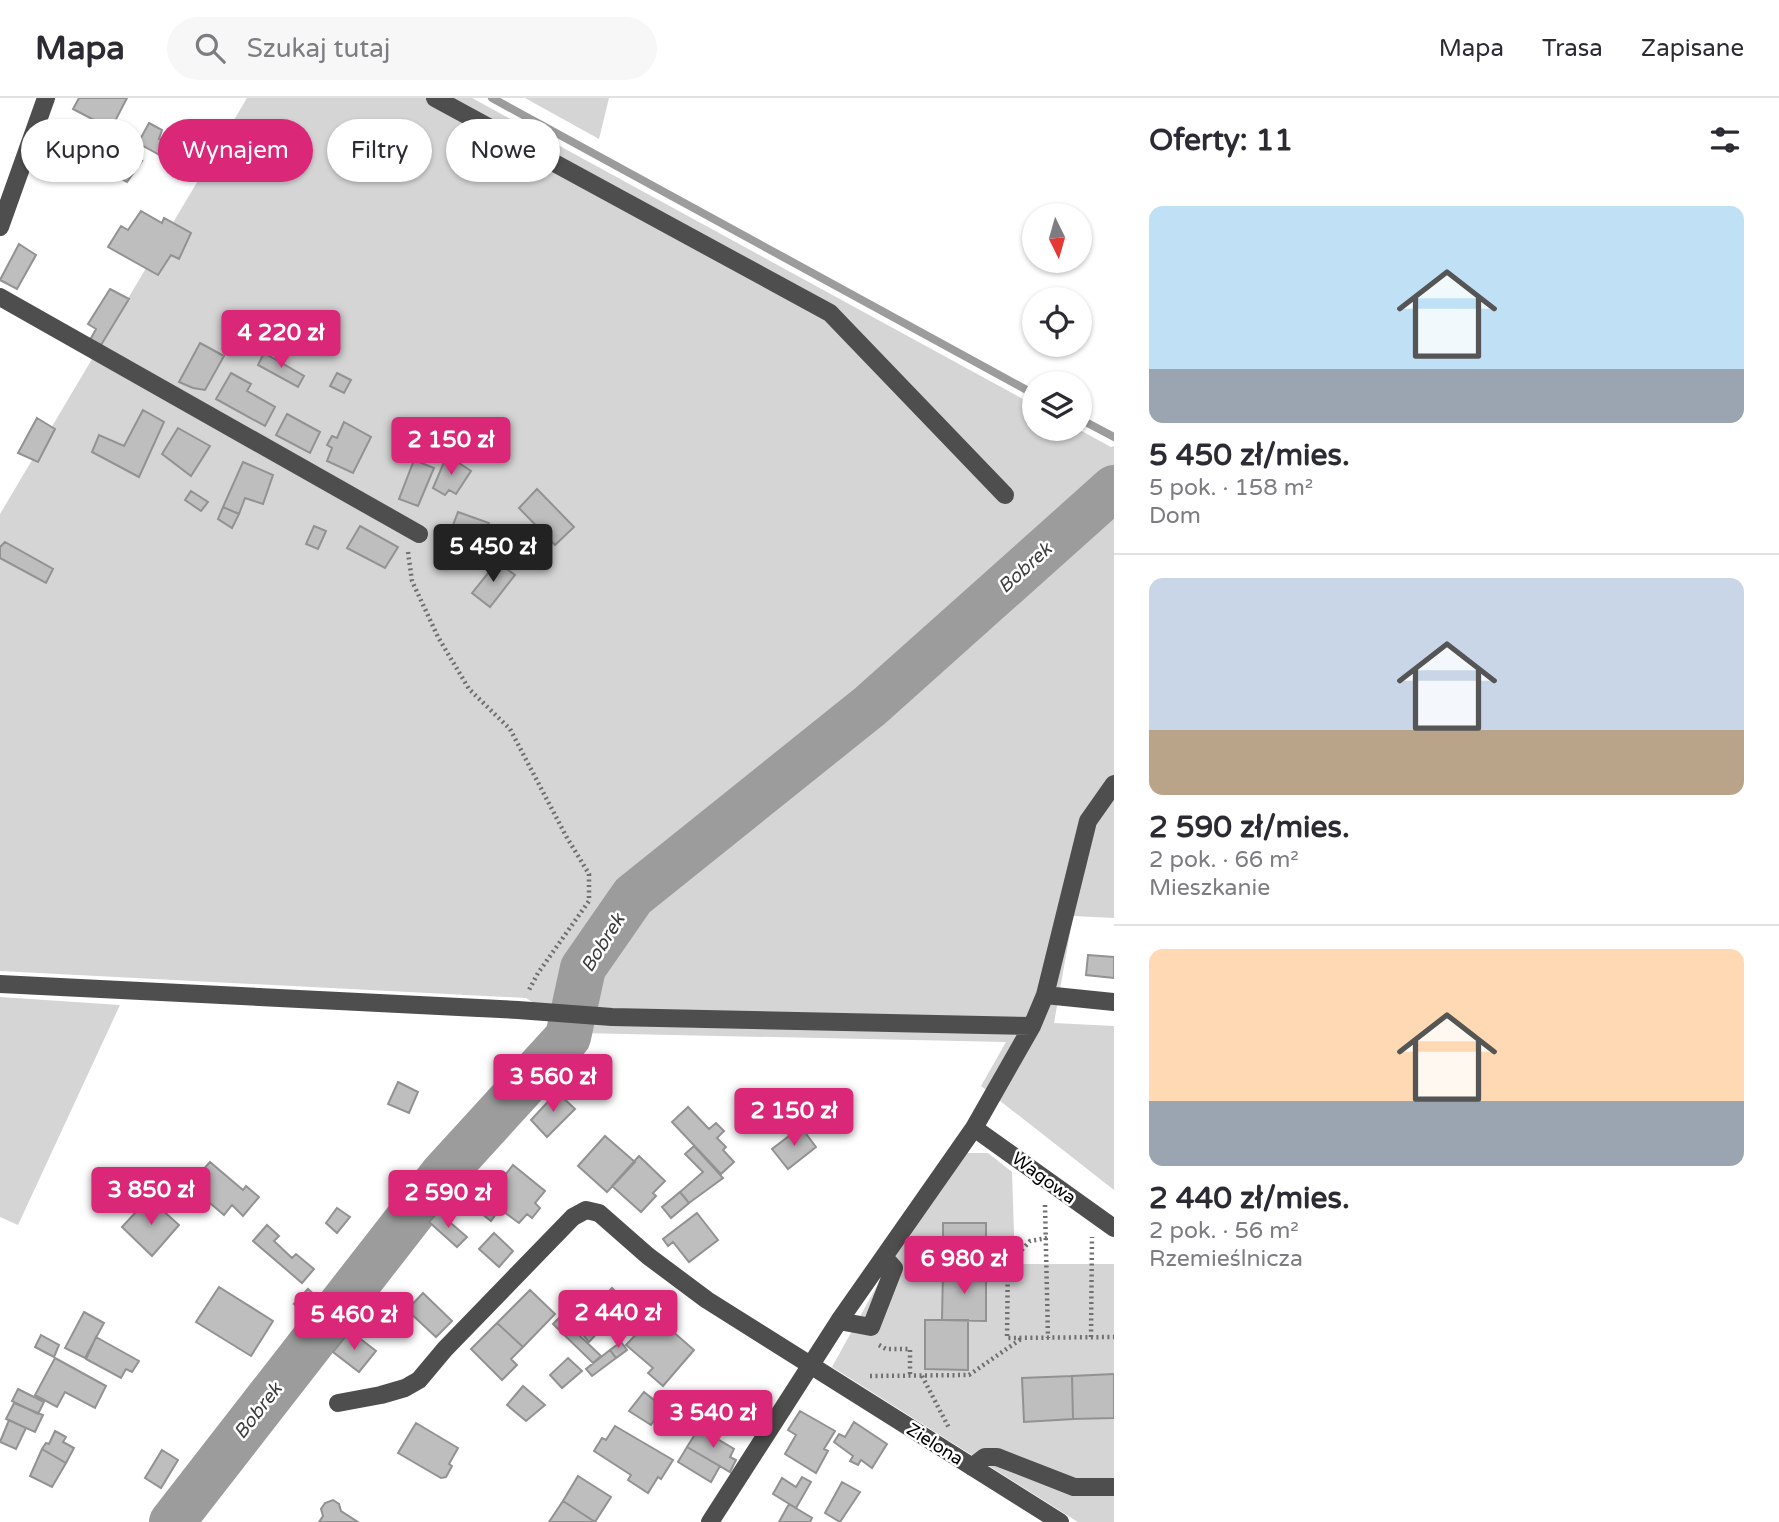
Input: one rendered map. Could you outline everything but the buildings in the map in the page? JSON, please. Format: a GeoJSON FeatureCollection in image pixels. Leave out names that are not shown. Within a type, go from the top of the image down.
{"type":"FeatureCollection","features":[{"type":"Feature","properties":{"kind":"street"},"geometry":{"type":"LineString","coordinates":[[0,227],[46,98]]}},
{"type":"Feature","properties":{"kind":"street"},"geometry":{"type":"LineString","coordinates":[[435,98],[830,313],[1005,495]]}},
{"type":"Feature","properties":{"kind":"street"},"geometry":{"type":"LineString","coordinates":[[0,297],[411,530]]}},
{"type":"Feature","properties":{"kind":"street"},"geometry":{"type":"LineString","coordinates":[[710,1522],[839,1321],[974,1128],[1031,1026],[1045,995],[1088,821],[1114,784]]}},
{"type":"Feature","properties":{"kind":"street"},"geometry":{"type":"LineString","coordinates":[[0,984],[526,1010],[612,1017],[1031,1026]]}},
{"type":"Feature","properties":{"kind":"street"},"geometry":{"type":"LineString","coordinates":[[1045,995],[1114,1002]]}},
{"type":"Feature","properties":{"kind":"street","name":"Wagowa"},"geometry":{"type":"LineString","coordinates":[[974,1128],[1114,1228]]}},
{"type":"Feature","properties":{"kind":"street","name":"Zielona"},"geometry":{"type":"LineString","coordinates":[[338,1403],[381,1395],[419,1380],[445,1349],[573,1217],[586,1210],[599,1213],[648,1256],[707,1300],[1060,1522]]}},
{"type":"Feature","properties":{"kind":"street"},"geometry":{"type":"LineString","coordinates":[[839,1321],[870,1327],[894,1268],[884,1257]]}},
{"type":"Feature","properties":{"kind":"street"},"geometry":{"type":"LineString","coordinates":[[972,1467],[985,1457],[997,1457],[1074,1487],[1114,1487]]}},
{"type":"Feature","properties":{"kind":"path"},"geometry":{"type":"LineString","coordinates":[[411,530],[412,581],[438,637],[469,688],[510,729],[566,836],[590,874],[589,901],[538,973],[526,1010]]}},
{"type":"Feature","properties":{"kind":"path"},"geometry":{"type":"LineString","coordinates":[[1045,1178],[1048,1338]]}},
{"type":"Feature","properties":{"kind":"path"},"geometry":{"type":"LineString","coordinates":[[1091,1337],[1092,1212]]}},
{"type":"Feature","properties":{"kind":"path"},"geometry":{"type":"LineString","coordinates":[[1046,1238],[1030,1241],[1019,1253],[1008,1252],[1007,1338],[1114,1337]]}},
{"type":"Feature","properties":{"kind":"path"},"geometry":{"type":"LineString","coordinates":[[838,1384],[855,1377],[969,1376],[1022,1338]]}},
{"type":"Feature","properties":{"kind":"path"},"geometry":{"type":"LineString","coordinates":[[910,1349],[910,1376]]}},
{"type":"Feature","properties":{"kind":"path"},"geometry":{"type":"LineString","coordinates":[[922,1376],[952,1432]]}},
{"type":"Feature","properties":{"kind":"shaded area"},"geometry":{"type":"Polygon","coordinates":[[[247,98],[472,98],[510,119],[446,119],[446,182],[560,182],[560,146],[1022,398],[1022,441],[1092,441],[1092,437],[1114,446],[1114,918],[1073,916],[1054,1023],[1114,1026],[1114,1190],[981,1086],[1006,1042],[580,1033],[526,998],[0,971],[0,514],[197,182],[313,182],[313,119],[235,119],[247,98]]]}},
{"type":"Feature","properties":{"kind":"shaded area"},"geometry":{"type":"Polygon","coordinates":[[[525,98],[609,98],[599,139],[525,98]]]}},
{"type":"Feature","properties":{"kind":"shaded area"},"geometry":{"type":"Polygon","coordinates":[[[0,997],[120,1005],[18,1225],[0,1217],[0,997]]]}},
{"type":"Feature","properties":{"kind":"shaded area"},"geometry":{"type":"Polygon","coordinates":[[[961,1153],[988,1153],[1012,1172],[1015,1264],[1114,1264],[1114,1522],[1078,1522],[832,1367],[884,1273],[961,1153]]]}},
{"type":"Feature","properties":{"kind":"waterway"},"geometry":{"type":"LineString","coordinates":[[492,98],[1022,387]]}},
{"type":"Feature","properties":{"kind":"waterway"},"geometry":{"type":"LineString","coordinates":[[1092,425],[1114,437]]}},
{"type":"Feature","properties":{"kind":"waterway","name":"Bobrek"},"geometry":{"type":"LineString","coordinates":[[172,1522],[442,1175],[568,1037],[583,968],[633,896],[870,706],[1114,488]]}}]}
